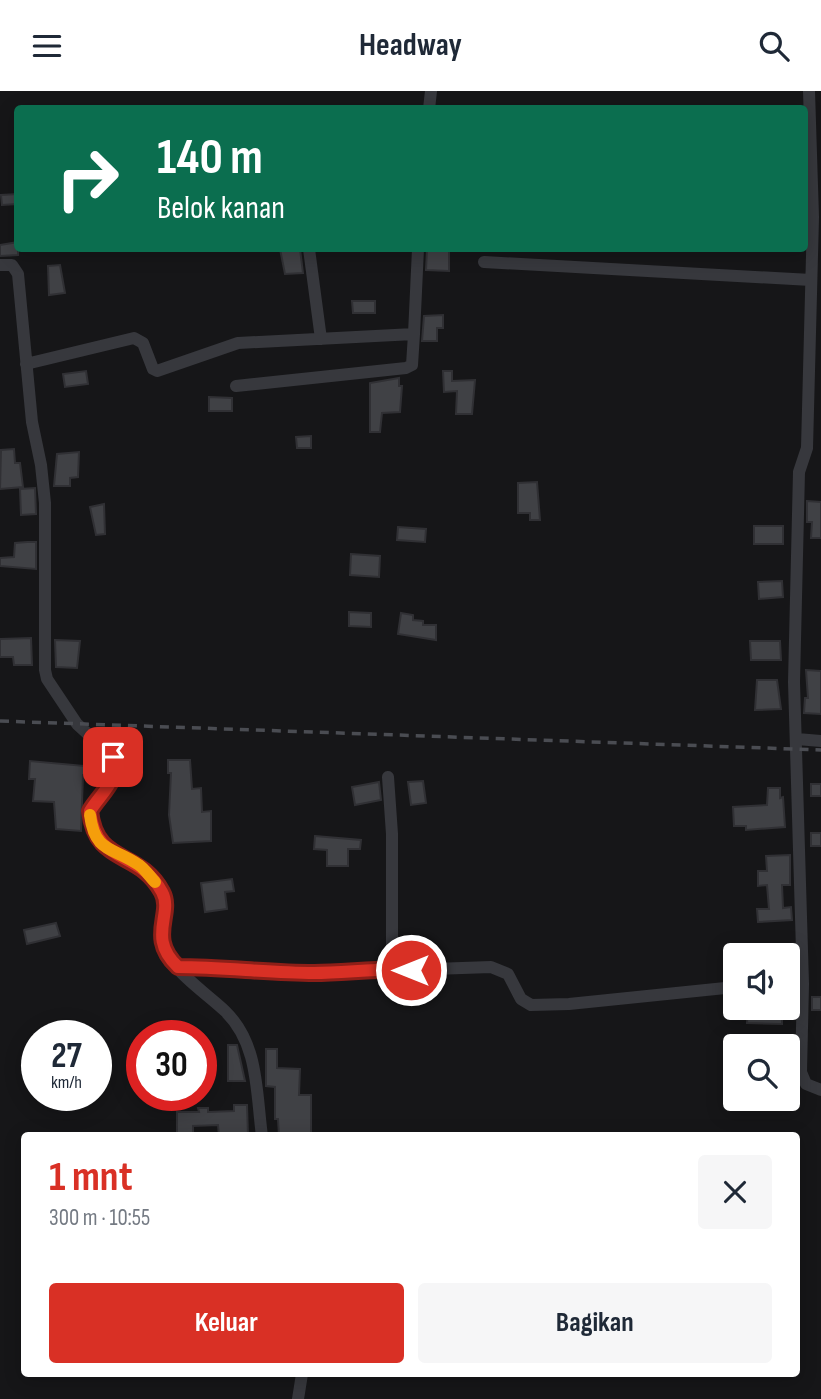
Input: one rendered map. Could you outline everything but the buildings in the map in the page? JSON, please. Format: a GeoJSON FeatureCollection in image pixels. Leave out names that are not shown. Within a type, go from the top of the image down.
{"type":"FeatureCollection","features":[{"type":"Feature","properties":{"kind":"street"},"geometry":{"type":"LineString","coordinates":[[809,91],[811,280],[807,448],[799,472],[793,682],[797,739],[803,984],[801,1072],[806,1084],[821,1090]]}},
{"type":"Feature","properties":{"kind":"street"},"geometry":{"type":"LineString","coordinates":[[309,252],[321,339]]}},
{"type":"Feature","properties":{"kind":"street"},"geometry":{"type":"LineString","coordinates":[[236,386],[406,368],[412,365],[415,357],[418,252]]}},
{"type":"Feature","properties":{"kind":"street"},"geometry":{"type":"LineString","coordinates":[[484,262],[811,280]]}},
{"type":"Feature","properties":{"kind":"street"},"geometry":{"type":"LineString","coordinates":[[0,265],[12,265],[18,274],[26,364],[45,503],[47,679],[77,724],[113,757],[117,766],[114,778],[90,811],[92,831],[104,848],[141,865],[162,891],[166,906],[161,922],[162,937],[170,960],[229,1014],[244,1034],[253,1056],[262,1132]]}},
{"type":"Feature","properties":{"kind":"street"},"geometry":{"type":"LineString","coordinates":[[26,364],[134,338],[143,343],[153,369],[157,371],[238,343],[414,334]]}},
{"type":"Feature","properties":{"kind":"street"},"geometry":{"type":"LineString","coordinates":[[807,448],[821,449]]}},
{"type":"Feature","properties":{"kind":"street"},"geometry":{"type":"LineString","coordinates":[[797,739],[821,741]]}},
{"type":"Feature","properties":{"kind":"street"},"geometry":{"type":"LineString","coordinates":[[388,777],[392,835],[392,969]]}},
{"type":"Feature","properties":{"kind":"street"},"geometry":{"type":"LineString","coordinates":[[178,967],[222,967],[267,973],[491,967],[508,974],[521,999],[531,1005],[569,1004],[723,988]]}},
{"type":"Feature","properties":{"kind":"street"},"geometry":{"type":"LineString","coordinates":[[298,1399],[302,1377]]}},
{"type":"Feature","properties":{"kind":"railway"},"geometry":{"type":"LineString","coordinates":[[0,721],[821,750]]}},
{"type":"Feature","properties":{"kind":"slow traffic"},"geometry":{"type":"LineString","coordinates":[[90,815],[92,831],[104,848],[141,865],[155,882]]}},
{"type":"Feature","properties":{"kind":"route"},"geometry":{"type":"LineString","coordinates":[[113,757],[117,766],[114,778],[90,811],[92,831],[104,848],[141,865],[162,891],[166,906],[161,922],[162,937],[170,960],[178,967],[222,967],[267,973],[411,970]]}}]}
